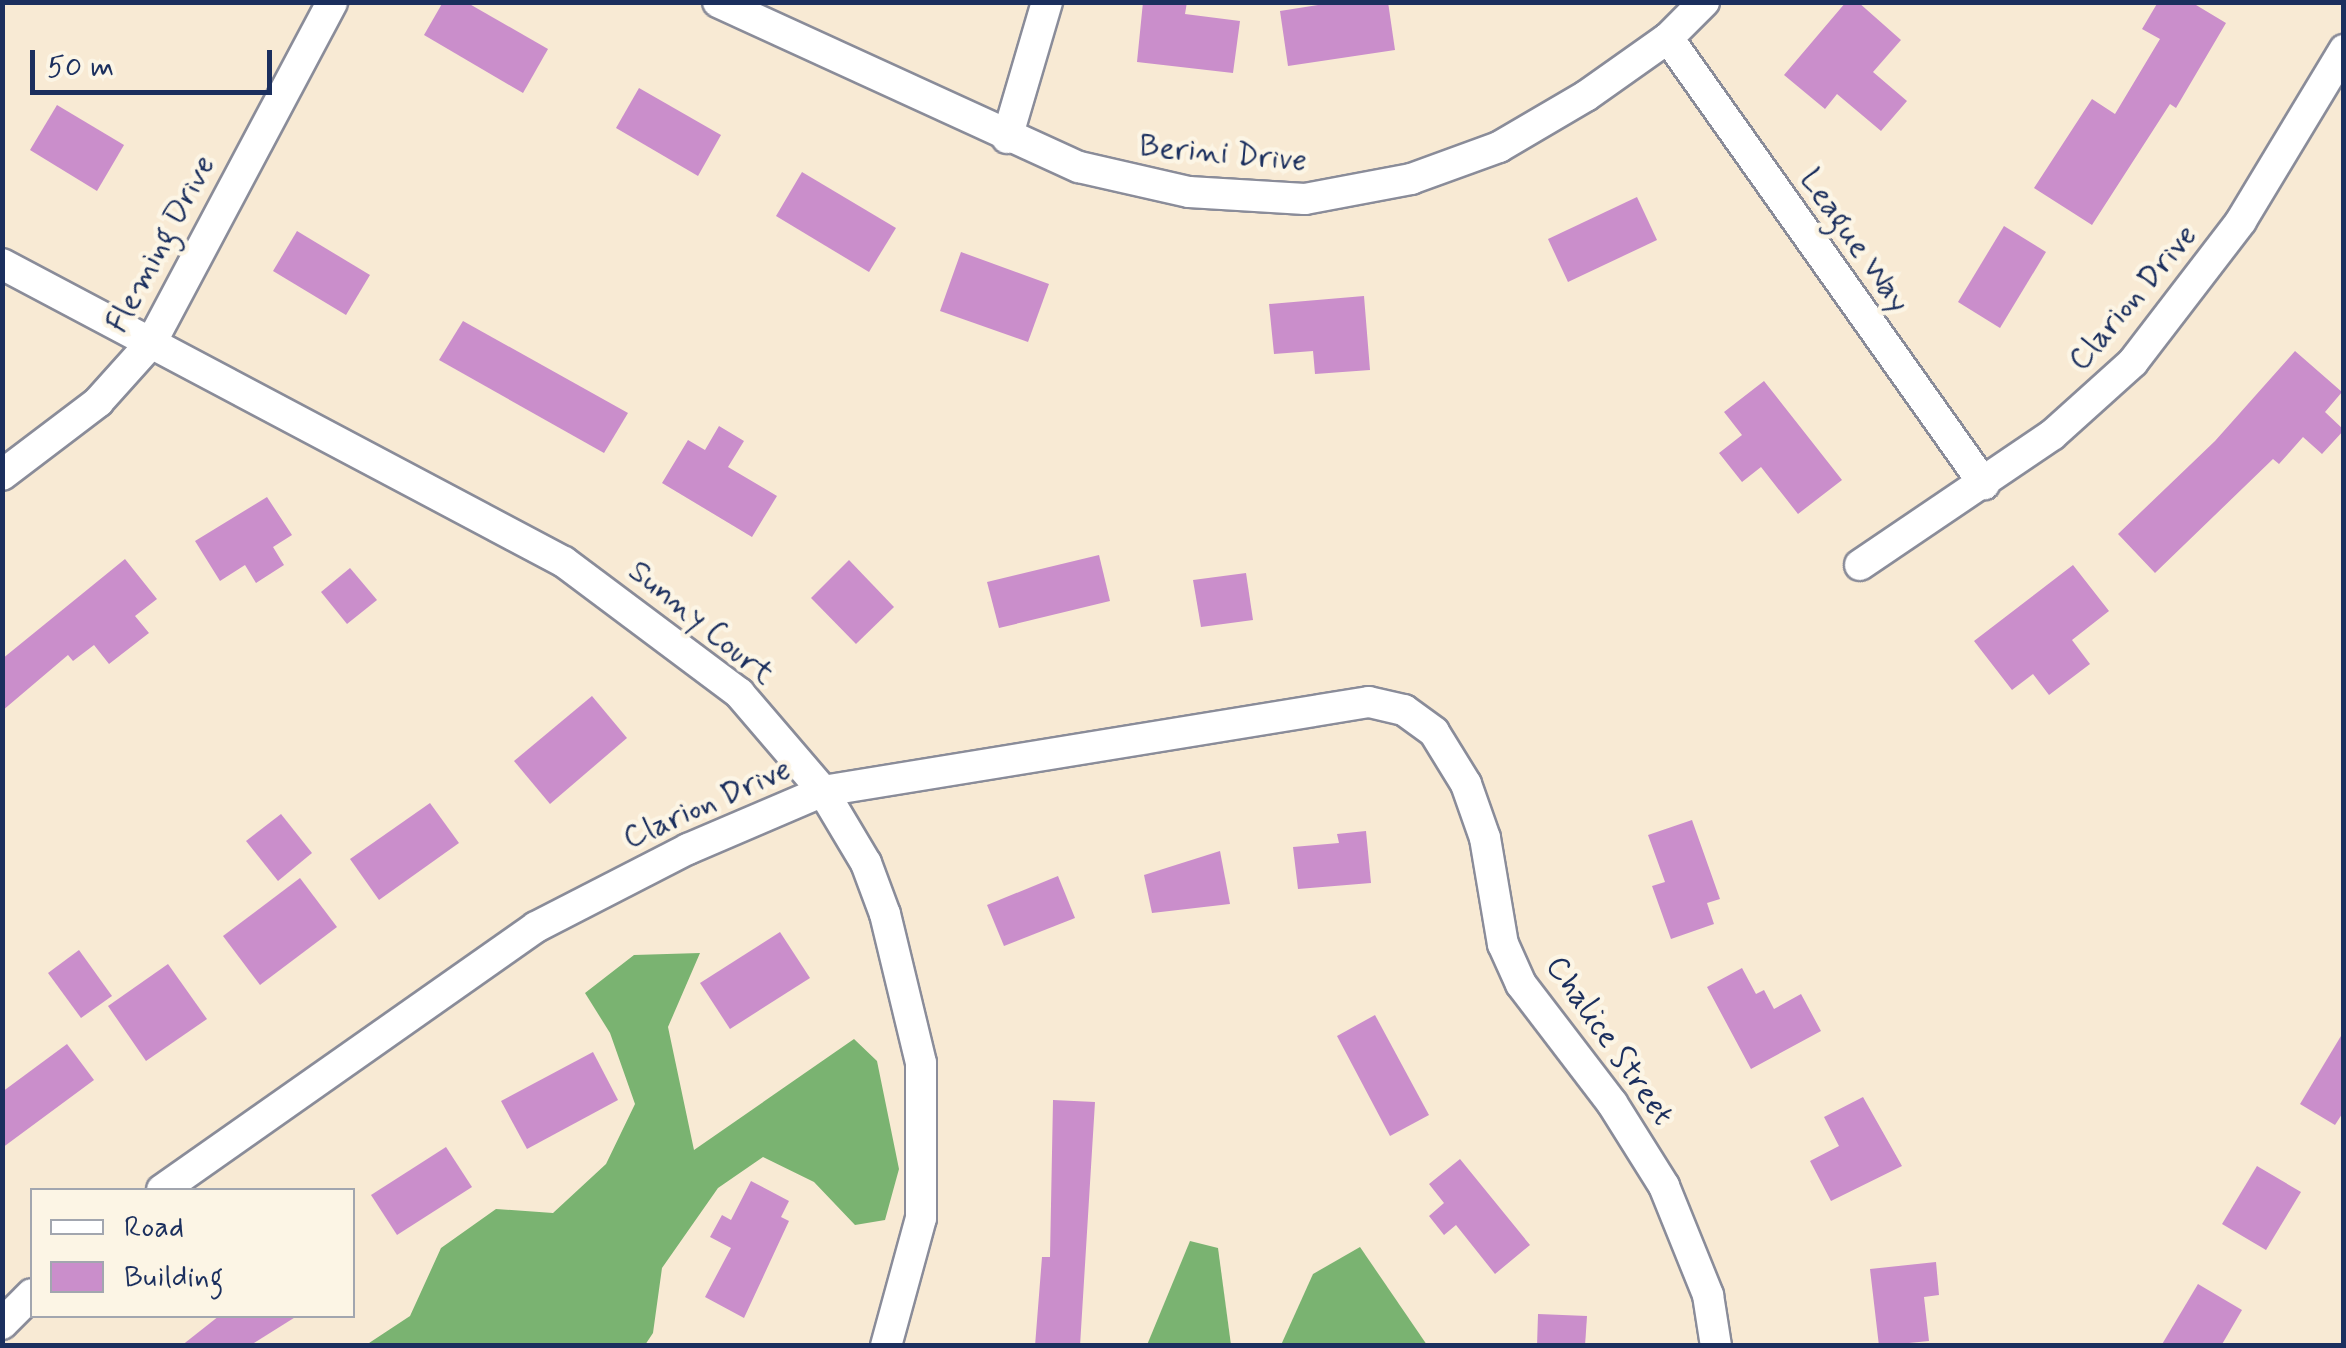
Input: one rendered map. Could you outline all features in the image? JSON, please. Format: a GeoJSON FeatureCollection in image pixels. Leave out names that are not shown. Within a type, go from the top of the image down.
{"type":"FeatureCollection","features":[{"type":"Feature","properties":{"kind":"street","name":"Fleming Drive"},"geometry":{"type":"LineString","coordinates":[[2,475],[98,402],[151,344],[332,2]]}},
{"type":"Feature","properties":{"kind":"street","name":"Berini Drive"},"geometry":{"type":"LineString","coordinates":[[718,2],[1007,138],[1114,178],[1189,192],[1335,196],[1411,179],[1499,147],[1668,38],[1704,2]]}},
{"type":"Feature","properties":{"kind":"street"},"geometry":{"type":"LineString","coordinates":[[1007,138],[1047,2]]}},
{"type":"Feature","properties":{"kind":"street","name":"League Way"},"geometry":{"type":"LineString","coordinates":[[1668,38],[1984,484]]}},
{"type":"Feature","properties":{"kind":"street","name":"Clarion Drive"},"geometry":{"type":"LineString","coordinates":[[1860,565],[2052,435],[2133,362],[2241,221],[2344,50]]}},
{"type":"Feature","properties":{"kind":"street","name":"Sunny Court"},"geometry":{"type":"LineString","coordinates":[[2,264],[614,595],[739,693],[823,791],[866,863],[884,914],[921,1062],[920,1218],[886,1346]]}},
{"type":"Feature","properties":{"kind":"street","name":"Clarion Drive"},"geometry":{"type":"LineString","coordinates":[[165,1188],[536,927],[688,849],[823,791],[1369,702]]}},
{"type":"Feature","properties":{"kind":"street","name":"Chalice Street"},"geometry":{"type":"LineString","coordinates":[[1369,702],[1404,710],[1434,732],[1466,784],[1485,838],[1503,944],[1520,984],[1612,1103],[1664,1186],[1708,1294],[1716,1346]]}},
{"type":"Feature","properties":{"kind":"street"},"geometry":{"type":"LineString","coordinates":[[2,1324],[30,1296]]}},
{"type":"Feature","properties":{"kind":"green space"},"geometry":{"type":"Polygon","coordinates":[[[700,953],[668,1027],[694,1150],[854,1039],[877,1061],[899,1169],[885,1220],[855,1225],[814,1182],[763,1157],[718,1188],[662,1268],[653,1333],[645,1345],[366,1345],[410,1316],[441,1248],[496,1209],[553,1213],[606,1164],[635,1104],[610,1033],[585,993],[634,955],[700,953]]]}},
{"type":"Feature","properties":{"kind":"green space"},"geometry":{"type":"Polygon","coordinates":[[[1190,1241],[1218,1248],[1231,1345],[1147,1345],[1190,1241]]]}},
{"type":"Feature","properties":{"kind":"green space"},"geometry":{"type":"Polygon","coordinates":[[[1360,1247],[1427,1345],[1281,1345],[1313,1274],[1360,1247]]]}},
{"type":"Feature","properties":{"kind":"building"},"geometry":{"type":"Polygon","coordinates":[[[443,2],[466,2],[548,49],[523,93],[424,35],[443,2]]]}},
{"type":"Feature","properties":{"kind":"building"},"geometry":{"type":"Polygon","coordinates":[[[1143,2],[1187,2],[1185,14],[1240,21],[1233,73],[1137,62],[1143,2]]]}},
{"type":"Feature","properties":{"kind":"building"},"geometry":{"type":"Polygon","coordinates":[[[1337,2],[1388,2],[1395,50],[1288,66],[1280,11],[1337,2]]]}},
{"type":"Feature","properties":{"kind":"building"},"geometry":{"type":"Polygon","coordinates":[[[1846,2],[1858,2],[1901,40],[1873,72],[1907,101],[1881,131],[1837,94],[1825,109],[1784,75],[1846,2]]]}},
{"type":"Feature","properties":{"kind":"building"},"geometry":{"type":"Polygon","coordinates":[[[2158,2],[2191,2],[2226,23],[2176,108],[2170,104],[2092,225],[2034,188],[2092,99],[2115,114],[2160,39],[2142,29],[2158,2]]]}},
{"type":"Feature","properties":{"kind":"building"},"geometry":{"type":"Polygon","coordinates":[[[639,88],[721,135],[698,176],[616,128],[639,88]]]}},
{"type":"Feature","properties":{"kind":"building"},"geometry":{"type":"Polygon","coordinates":[[[57,105],[124,145],[97,191],[30,150],[57,105]]]}},
{"type":"Feature","properties":{"kind":"building"},"geometry":{"type":"Polygon","coordinates":[[[802,172],[896,228],[869,272],[776,216],[802,172]]]}},
{"type":"Feature","properties":{"kind":"building"},"geometry":{"type":"Polygon","coordinates":[[[1637,197],[1657,240],[1568,282],[1548,239],[1637,197]]]}},
{"type":"Feature","properties":{"kind":"building"},"geometry":{"type":"Polygon","coordinates":[[[2004,226],[2046,252],[2000,328],[1958,302],[2004,226]]]}},
{"type":"Feature","properties":{"kind":"building"},"geometry":{"type":"Polygon","coordinates":[[[297,231],[370,275],[346,315],[273,271],[297,231]]]}},
{"type":"Feature","properties":{"kind":"building"},"geometry":{"type":"Polygon","coordinates":[[[961,252],[1049,284],[1028,342],[940,311],[961,252]]]}},
{"type":"Feature","properties":{"kind":"building"},"geometry":{"type":"Polygon","coordinates":[[[1364,296],[1370,370],[1315,374],[1313,351],[1274,354],[1269,304],[1364,296]]]}},
{"type":"Feature","properties":{"kind":"building"},"geometry":{"type":"Polygon","coordinates":[[[463,321],[628,413],[604,453],[439,360],[463,321]]]}},
{"type":"Feature","properties":{"kind":"building"},"geometry":{"type":"Polygon","coordinates":[[[2295,351],[2342,392],[2325,412],[2344,430],[2322,454],[2303,437],[2279,464],[2273,459],[2155,573],[2118,534],[2215,441],[2295,351]]]}},
{"type":"Feature","properties":{"kind":"building"},"geometry":{"type":"Polygon","coordinates":[[[1764,381],[1842,480],[1798,514],[1761,467],[1742,482],[1719,453],[1742,435],[1724,412],[1764,381]]]}},
{"type":"Feature","properties":{"kind":"building"},"geometry":{"type":"Polygon","coordinates":[[[719,426],[744,441],[728,467],[777,496],[752,537],[662,483],[688,440],[705,450],[719,426]]]}},
{"type":"Feature","properties":{"kind":"building"},"geometry":{"type":"Polygon","coordinates":[[[267,497],[292,535],[273,547],[284,565],[256,583],[245,565],[220,581],[195,541],[267,497]]]}},
{"type":"Feature","properties":{"kind":"building"},"geometry":{"type":"Polygon","coordinates":[[[1099,555],[1110,601],[999,628],[987,582],[1099,555]]]}},
{"type":"Feature","properties":{"kind":"building"},"geometry":{"type":"Polygon","coordinates":[[[125,559],[157,599],[135,616],[149,633],[109,664],[94,645],[73,661],[68,655],[2,711],[2,659],[125,559]]]}},
{"type":"Feature","properties":{"kind":"building"},"geometry":{"type":"Polygon","coordinates":[[[849,560],[894,607],[856,644],[811,598],[849,560]]]}},
{"type":"Feature","properties":{"kind":"building"},"geometry":{"type":"Polygon","coordinates":[[[2073,565],[2109,611],[2072,640],[2090,664],[2049,695],[2033,674],[2012,690],[1974,641],[2073,565]]]}},
{"type":"Feature","properties":{"kind":"building"},"geometry":{"type":"Polygon","coordinates":[[[350,568],[377,600],[347,624],[321,592],[350,568]]]}},
{"type":"Feature","properties":{"kind":"building"},"geometry":{"type":"Polygon","coordinates":[[[1246,573],[1253,620],[1201,627],[1193,580],[1246,573]]]}},
{"type":"Feature","properties":{"kind":"building"},"geometry":{"type":"Polygon","coordinates":[[[592,696],[627,738],[550,804],[514,761],[592,696]]]}},
{"type":"Feature","properties":{"kind":"building"},"geometry":{"type":"Polygon","coordinates":[[[430,803],[459,843],[379,900],[350,859],[430,803]]]}},
{"type":"Feature","properties":{"kind":"building"},"geometry":{"type":"Polygon","coordinates":[[[281,814],[312,853],[278,881],[246,841],[281,814]]]}},
{"type":"Feature","properties":{"kind":"building"},"geometry":{"type":"Polygon","coordinates":[[[1692,820],[1720,899],[1707,903],[1714,924],[1671,939],[1652,886],[1665,882],[1648,835],[1692,820]]]}},
{"type":"Feature","properties":{"kind":"building"},"geometry":{"type":"Polygon","coordinates":[[[1366,831],[1371,883],[1298,889],[1293,847],[1339,843],[1337,834],[1366,831]]]}},
{"type":"Feature","properties":{"kind":"building"},"geometry":{"type":"Polygon","coordinates":[[[1220,851],[1230,904],[1152,913],[1144,875],[1220,851]]]}},
{"type":"Feature","properties":{"kind":"building"},"geometry":{"type":"Polygon","coordinates":[[[1058,876],[1075,918],[1004,946],[987,905],[1058,876]]]}},
{"type":"Feature","properties":{"kind":"building"},"geometry":{"type":"Polygon","coordinates":[[[300,878],[337,927],[260,985],[223,936],[300,878]]]}},
{"type":"Feature","properties":{"kind":"building"},"geometry":{"type":"Polygon","coordinates":[[[780,932],[810,978],[730,1029],[700,983],[780,932]]]}},
{"type":"Feature","properties":{"kind":"building"},"geometry":{"type":"Polygon","coordinates":[[[79,950],[112,996],[81,1018],[48,973],[79,950]]]}},
{"type":"Feature","properties":{"kind":"building"},"geometry":{"type":"Polygon","coordinates":[[[168,964],[207,1019],[146,1061],[108,1006],[168,964]]]}},
{"type":"Feature","properties":{"kind":"building"},"geometry":{"type":"Polygon","coordinates":[[[1742,968],[1756,994],[1764,990],[1774,1009],[1801,994],[1821,1031],[1751,1069],[1707,987],[1742,968]]]}},
{"type":"Feature","properties":{"kind":"building"},"geometry":{"type":"Polygon","coordinates":[[[1375,1015],[1429,1115],[1390,1136],[1337,1036],[1375,1015]]]}},
{"type":"Feature","properties":{"kind":"building"},"geometry":{"type":"Polygon","coordinates":[[[2344,1031],[2344,1111],[2335,1125],[2300,1104],[2344,1031]]]}},
{"type":"Feature","properties":{"kind":"building"},"geometry":{"type":"Polygon","coordinates":[[[67,1044],[94,1080],[2,1148],[2,1092],[67,1044]]]}},
{"type":"Feature","properties":{"kind":"building"},"geometry":{"type":"Polygon","coordinates":[[[593,1052],[618,1100],[527,1149],[501,1101],[593,1052]]]}},
{"type":"Feature","properties":{"kind":"building"},"geometry":{"type":"Polygon","coordinates":[[[1863,1097],[1902,1166],[1831,1201],[1810,1161],[1839,1146],[1824,1117],[1863,1097]]]}},
{"type":"Feature","properties":{"kind":"building"},"geometry":{"type":"Polygon","coordinates":[[[1053,1100],[1095,1102],[1080,1346],[1035,1346],[1042,1257],[1050,1257],[1053,1100]]]}},
{"type":"Feature","properties":{"kind":"building"},"geometry":{"type":"Polygon","coordinates":[[[446,1147],[472,1187],[397,1235],[371,1195],[446,1147]]]}},
{"type":"Feature","properties":{"kind":"building"},"geometry":{"type":"Polygon","coordinates":[[[1460,1159],[1530,1245],[1495,1274],[1456,1225],[1444,1235],[1429,1216],[1444,1203],[1429,1184],[1460,1159]]]}},
{"type":"Feature","properties":{"kind":"building"},"geometry":{"type":"Polygon","coordinates":[[[2257,1166],[2301,1192],[2266,1250],[2222,1224],[2257,1166]]]}},
{"type":"Feature","properties":{"kind":"building"},"geometry":{"type":"Polygon","coordinates":[[[751,1181],[789,1201],[781,1217],[789,1221],[744,1318],[705,1297],[731,1248],[710,1237],[722,1215],[731,1220],[751,1181]]]}},
{"type":"Feature","properties":{"kind":"building"},"geometry":{"type":"Polygon","coordinates":[[[1936,1262],[1939,1295],[1924,1297],[1929,1341],[1879,1346],[1870,1269],[1936,1262]]]}},
{"type":"Feature","properties":{"kind":"building"},"geometry":{"type":"Polygon","coordinates":[[[2198,1284],[2242,1310],[2221,1346],[2161,1346],[2198,1284]]]}},
{"type":"Feature","properties":{"kind":"building"},"geometry":{"type":"Polygon","coordinates":[[[1538,1314],[1587,1316],[1585,1346],[1537,1346],[1538,1314]]]}},
{"type":"Feature","properties":{"kind":"building"},"geometry":{"type":"Polygon","coordinates":[[[216,1318],[294,1318],[249,1346],[181,1346],[216,1318]]]}}]}
